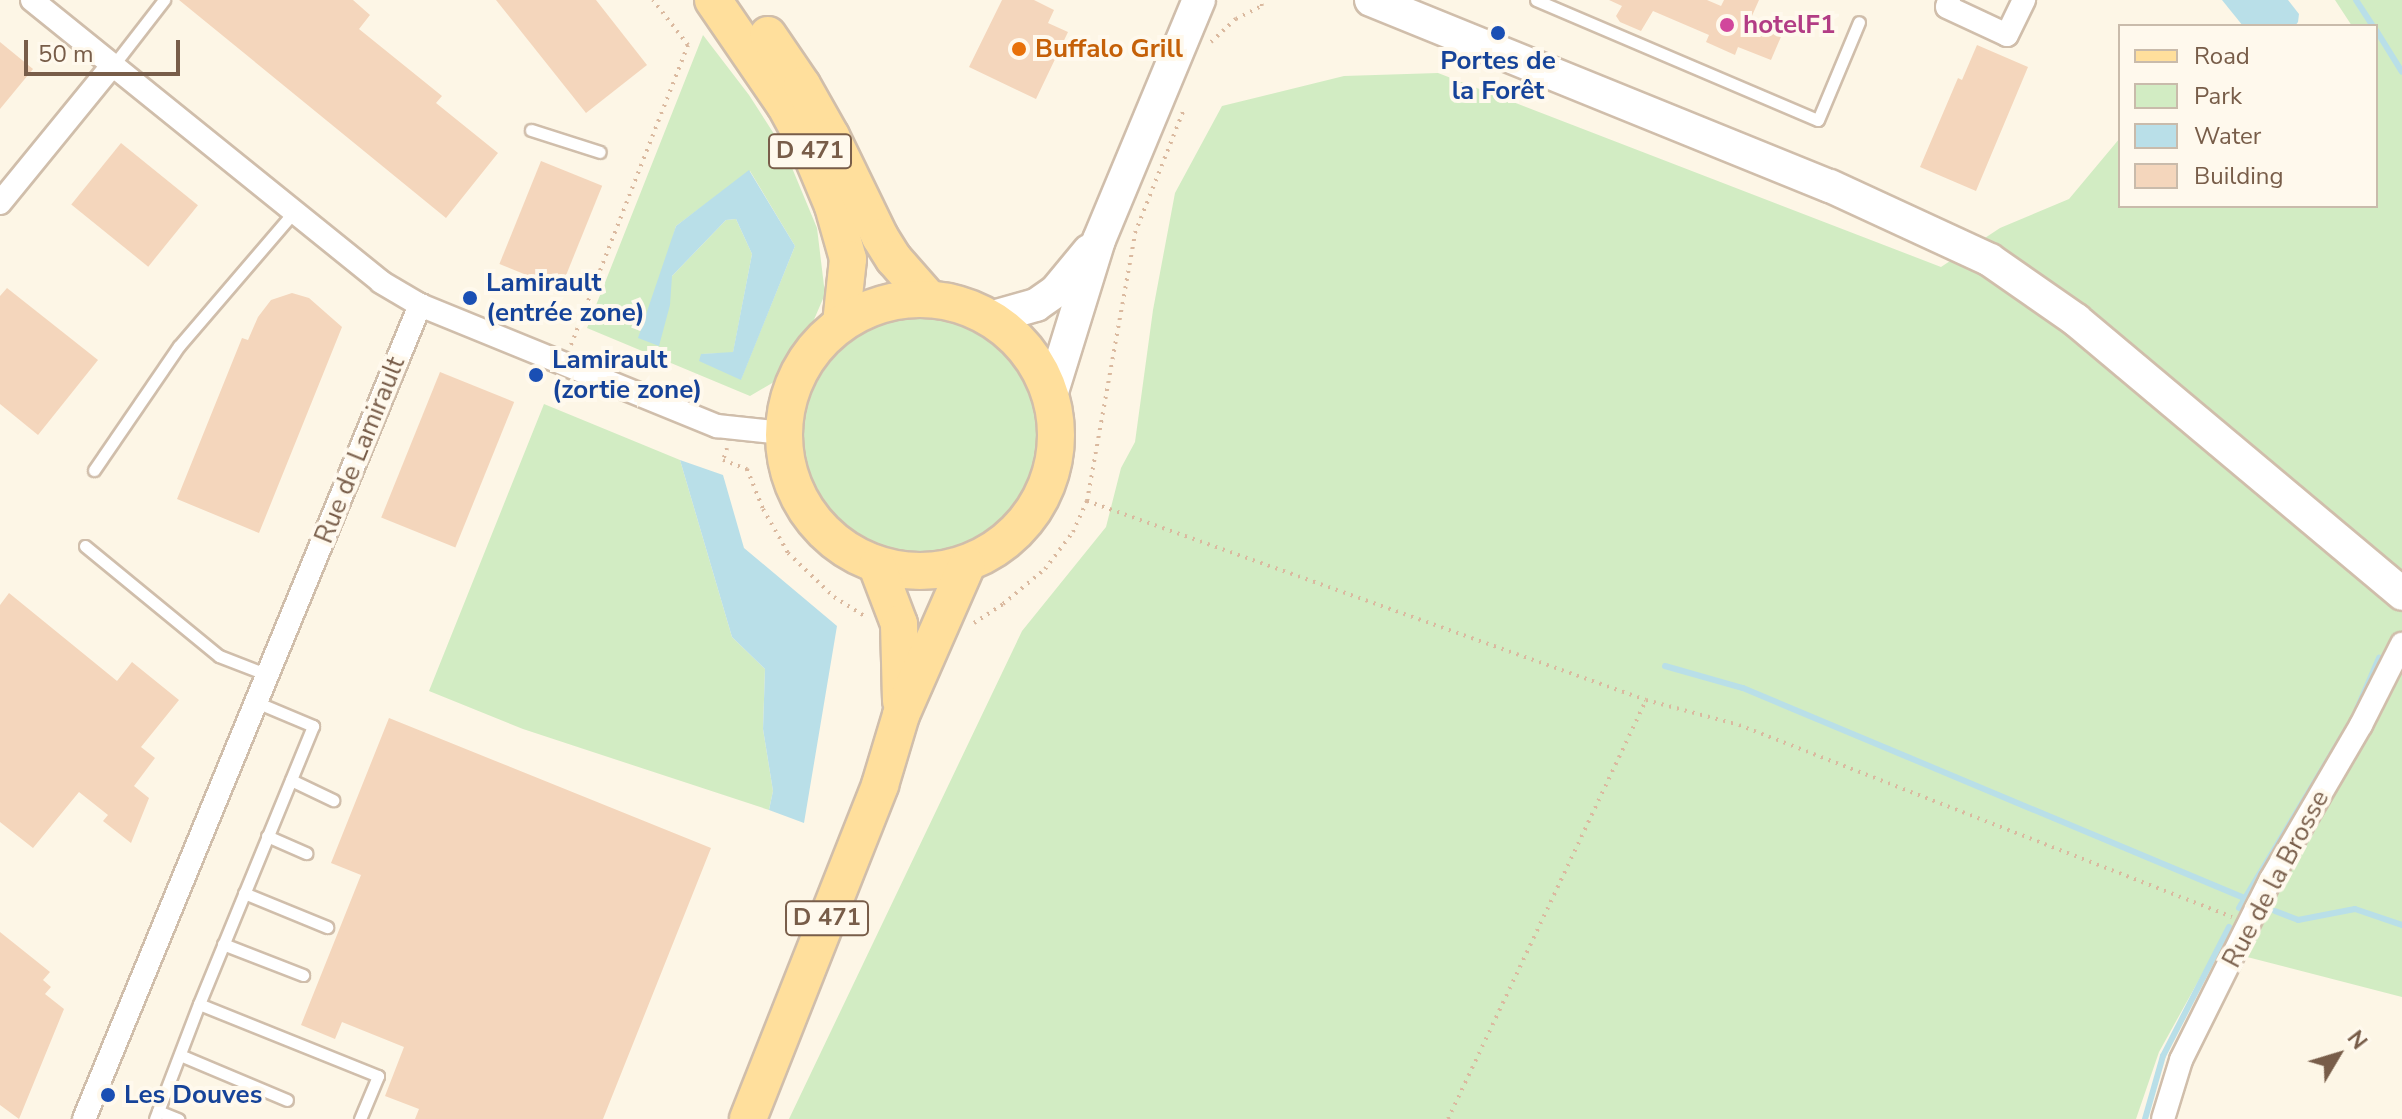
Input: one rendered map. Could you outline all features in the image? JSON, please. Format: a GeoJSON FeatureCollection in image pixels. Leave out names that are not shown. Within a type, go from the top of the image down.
{"type":"FeatureCollection","features":[{"type":"Feature","properties":{"kind":"main road","name":"D 471"},"geometry":{"type":"LineString","coordinates":[[713,0],[785,105],[810,151],[833,206],[848,259],[841,323]]}},
{"type":"Feature","properties":{"kind":"main road","name":"D 471"},"geometry":{"type":"LineString","coordinates":[[741,0],[802,85],[887,248],[929,299]]}},
{"type":"Feature","properties":{"kind":"main road"},"geometry":{"type":"LineString","coordinates":[[1051,395],[1099,240],[1199,0]]}},
{"type":"Feature","properties":{"kind":"main road"},"geometry":{"type":"LineString","coordinates":[[1382,2],[1830,186],[1990,260],[2076,320],[2402,594]]}},
{"type":"Feature","properties":{"kind":"main road"},"geometry":{"type":"LineString","coordinates":[[990,318],[1036,305],[1056,291],[1099,240]]}},
{"type":"Feature","properties":{"kind":"main road"},"geometry":{"type":"LineString","coordinates":[[929,299],[960,305],[990,318],[1016,338],[1037,365],[1051,395],[1057,436],[1051,477],[1032,515],[1004,545],[967,565],[923,573],[877,566],[839,546],[808,515],[789,476],[783,433],[793,383],[821,340],[841,323],[883,304],[929,299]]}},
{"type":"Feature","properties":{"kind":"main road","name":"D 471"},"geometry":{"type":"LineString","coordinates":[[748,1119],[880,785],[901,715],[967,565]]}},
{"type":"Feature","properties":{"kind":"main road","name":"D 471"},"geometry":{"type":"LineString","coordinates":[[877,566],[898,621],[901,715]]}},
{"type":"Feature","properties":{"kind":"street"},"geometry":{"type":"LineString","coordinates":[[32,0],[293,213],[381,282],[420,305],[563,366],[717,426],[783,433]]}},
{"type":"Feature","properties":{"kind":"street"},"geometry":{"type":"LineString","coordinates":[[1949,0],[1947,7],[2007,35],[2024,0]]}},
{"type":"Feature","properties":{"kind":"street"},"geometry":{"type":"LineString","coordinates":[[0,203],[111,67]]}},
{"type":"Feature","properties":{"kind":"street","name":"Rue de Lamirault"},"geometry":{"type":"LineString","coordinates":[[84,1119],[420,305]]}},
{"type":"Feature","properties":{"kind":"street","name":"Rue de la Brosse"},"geometry":{"type":"LineString","coordinates":[[2163,1119],[2181,1060],[2249,923],[2361,725],[2402,644]]}},
{"type":"Feature","properties":{"kind":"lane"},"geometry":{"type":"LineString","coordinates":[[111,67],[164,0]]}},
{"type":"Feature","properties":{"kind":"lane"},"geometry":{"type":"LineString","coordinates":[[1536,0],[1818,120],[1859,22]]}},
{"type":"Feature","properties":{"kind":"lane"},"geometry":{"type":"LineString","coordinates":[[531,130],[600,152]]}},
{"type":"Feature","properties":{"kind":"lane"},"geometry":{"type":"LineString","coordinates":[[94,470],[179,346],[293,213]]}},
{"type":"Feature","properties":{"kind":"lane"},"geometry":{"type":"LineString","coordinates":[[85,546],[219,656],[268,675]]}},
{"type":"Feature","properties":{"kind":"lane"},"geometry":{"type":"LineString","coordinates":[[178,1119],[156,1115],[313,726],[256,702]]}},
{"type":"Feature","properties":{"kind":"lane"},"geometry":{"type":"LineString","coordinates":[[291,780],[333,800]]}},
{"type":"Feature","properties":{"kind":"lane"},"geometry":{"type":"LineString","coordinates":[[267,836],[306,853]]}},
{"type":"Feature","properties":{"kind":"lane"},"geometry":{"type":"LineString","coordinates":[[244,893],[327,927]]}},
{"type":"Feature","properties":{"kind":"lane"},"geometry":{"type":"LineString","coordinates":[[223,944],[303,975]]}},
{"type":"Feature","properties":{"kind":"lane"},"geometry":{"type":"LineString","coordinates":[[199,1004],[378,1076],[360,1119]]}},
{"type":"Feature","properties":{"kind":"lane"},"geometry":{"type":"LineString","coordinates":[[180,1055],[287,1100]]}},
{"type":"Feature","properties":{"kind":"path"},"geometry":{"type":"LineString","coordinates":[[563,366],[688,45],[653,0]]}},
{"type":"Feature","properties":{"kind":"path"},"geometry":{"type":"LineString","coordinates":[[1206,55],[1211,41],[1236,19],[1262,6],[1260,0]]}},
{"type":"Feature","properties":{"kind":"path"},"geometry":{"type":"LineString","coordinates":[[941,624],[969,626],[1014,595],[1045,569],[1073,532],[1087,501],[1135,233],[1188,100]]}},
{"type":"Feature","properties":{"kind":"path"},"geometry":{"type":"LineString","coordinates":[[735,428],[723,460],[747,469],[763,509],[788,553],[834,597],[873,622],[898,621]]}},
{"type":"Feature","properties":{"kind":"path"},"geometry":{"type":"LineString","coordinates":[[1087,501],[1646,700],[1739,725],[2249,923]]}},
{"type":"Feature","properties":{"kind":"path"},"geometry":{"type":"LineString","coordinates":[[1448,1119],[1646,700]]}},
{"type":"Feature","properties":{"kind":"green space"},"geometry":{"type":"Polygon","coordinates":[[[2335,0],[2402,0],[2402,997],[2216,949],[2159,1052],[2136,1119],[789,1119],[1022,631],[1106,527],[1121,468],[1135,442],[1153,310],[1175,193],[1222,106],[1344,76],[1438,73],[1941,267],[2000,228],[2069,199],[2118,140],[2118,208],[2378,208],[2378,24],[2351,24],[2335,0]]]}},
{"type":"Feature","properties":{"kind":"green space"},"geometry":{"type":"Polygon","coordinates":[[[703,35],[749,95],[785,151],[817,228],[825,294],[807,336],[779,379],[750,396],[587,328],[703,35]],[[750,171],[676,226],[664,269],[672,276],[726,220],[736,219],[752,254],[733,353],[701,354],[741,379],[795,246],[750,171]]]}},
{"type":"Feature","properties":{"kind":"green space"},"geometry":{"type":"Polygon","coordinates":[[[925,317],[949,319],[972,326],[993,337],[1011,353],[1027,371],[1038,392],[1045,415],[1045,463],[1038,486],[1027,507],[1011,525],[993,541],[972,552],[949,559],[925,561],[901,559],[878,552],[857,541],[839,525],[823,507],[812,486],[805,463],[803,439],[805,415],[812,392],[823,371],[839,353],[857,337],[878,326],[901,319],[925,317]]]}},
{"type":"Feature","properties":{"kind":"green space"},"geometry":{"type":"Polygon","coordinates":[[[544,404],[680,460],[732,637],[765,669],[763,729],[773,791],[769,810],[523,729],[429,691],[544,404]]]}},
{"type":"Feature","properties":{"kind":"water"},"geometry":{"type":"Polygon","coordinates":[[[2222,0],[2288,0],[2299,14],[2296,24],[2241,24],[2222,0]]]}},
{"type":"Feature","properties":{"kind":"water"},"geometry":{"type":"Polygon","coordinates":[[[749,170],[795,246],[741,380],[699,361],[701,354],[733,352],[752,254],[736,219],[726,220],[672,276],[670,305],[659,346],[638,338],[676,226],[749,170]]]}},
{"type":"Feature","properties":{"kind":"water"},"geometry":{"type":"Polygon","coordinates":[[[680,460],[723,475],[744,548],[837,626],[804,823],[769,810],[773,791],[763,729],[765,669],[732,637],[680,460]]]}},
{"type":"Feature","properties":{"kind":"building"},"geometry":{"type":"Polygon","coordinates":[[[179,0],[353,0],[370,15],[359,29],[442,96],[436,103],[498,153],[446,218],[179,0]]]}},
{"type":"Feature","properties":{"kind":"building"},"geometry":{"type":"Polygon","coordinates":[[[496,0],[596,0],[647,65],[586,113],[496,0]]]}},
{"type":"Feature","properties":{"kind":"building","name":"Buffalo Grill"},"geometry":{"type":"Polygon","coordinates":[[[1002,0],[1034,0],[1054,10],[1048,23],[1068,32],[1036,99],[969,67],[1002,0]]]}},
{"type":"Feature","properties":{"kind":"building","name":"hotelF1"},"geometry":{"type":"Polygon","coordinates":[[[1609,0],[1707,0],[1721,6],[1724,0],[1759,0],[1751,18],[1783,32],[1771,60],[1738,47],[1735,55],[1706,42],[1709,35],[1653,11],[1641,31],[1620,22],[1616,16],[1622,6],[1609,0]]]}},
{"type":"Feature","properties":{"kind":"building"},"geometry":{"type":"Polygon","coordinates":[[[0,42],[33,69],[0,109],[0,42]]]}},
{"type":"Feature","properties":{"kind":"building"},"geometry":{"type":"Polygon","coordinates":[[[1977,45],[2028,67],[1976,191],[1920,167],[1958,78],[1962,80],[1977,45]]]}},
{"type":"Feature","properties":{"kind":"building"},"geometry":{"type":"Polygon","coordinates":[[[121,143],[198,205],[148,267],[71,204],[121,143]]]}},
{"type":"Feature","properties":{"kind":"building"},"geometry":{"type":"Polygon","coordinates":[[[541,161],[602,186],[561,289],[499,264],[541,161]]]}},
{"type":"Feature","properties":{"kind":"building"},"geometry":{"type":"Polygon","coordinates":[[[7,288],[98,360],[38,435],[0,404],[0,296],[7,288]]]}},
{"type":"Feature","properties":{"kind":"building"},"geometry":{"type":"Polygon","coordinates":[[[292,293],[309,298],[342,327],[259,533],[177,499],[242,338],[248,340],[258,317],[271,300],[292,293]]]}},
{"type":"Feature","properties":{"kind":"building"},"geometry":{"type":"Polygon","coordinates":[[[440,372],[514,402],[455,548],[381,518],[440,372]]]}},
{"type":"Feature","properties":{"kind":"building"},"geometry":{"type":"Polygon","coordinates":[[[9,593],[117,681],[132,662],[179,700],[141,747],[155,758],[134,786],[149,798],[131,843],[103,821],[108,815],[79,792],[33,848],[0,822],[0,605],[9,593]]]}},
{"type":"Feature","properties":{"kind":"building"},"geometry":{"type":"Polygon","coordinates":[[[389,718],[711,848],[603,1119],[415,1119],[419,1109],[385,1096],[404,1047],[342,1022],[335,1039],[301,1025],[361,875],[331,863],[389,718]]]}},
{"type":"Feature","properties":{"kind":"building"},"geometry":{"type":"Polygon","coordinates":[[[0,932],[50,972],[43,980],[51,987],[45,994],[64,1009],[19,1119],[0,1105],[0,932]]]}},
{"type":"Feature","properties":{"kind":"waterway"},"geometry":{"type":"LineString","coordinates":[[2356,0],[2372,24]]}},
{"type":"Feature","properties":{"kind":"waterway"},"geometry":{"type":"LineString","coordinates":[[2378,33],[2402,72]]}},
{"type":"Feature","properties":{"kind":"waterway"},"geometry":{"type":"LineString","coordinates":[[2357,709],[2379,658]]}},
{"type":"Feature","properties":{"kind":"waterway"},"geometry":{"type":"LineString","coordinates":[[1665,666],[1743,688],[2249,900]]}},
{"type":"Feature","properties":{"kind":"waterway"},"geometry":{"type":"LineString","coordinates":[[2239,908],[2350,723]]}},
{"type":"Feature","properties":{"kind":"waterway"},"geometry":{"type":"LineString","coordinates":[[2275,911],[2298,920],[2355,909],[2402,925]]}},
{"type":"Feature","properties":{"kind":"waterway"},"geometry":{"type":"LineString","coordinates":[[2145,1119],[2163,1056],[2229,927]]}},
{"type":"Feature","properties":{"kind":"place","name":"hotelF1"},"geometry":{"type":"Point","coordinates":[1727,25]}},
{"type":"Feature","properties":{"kind":"place","name":"Portes de la Forêt"},"geometry":{"type":"Point","coordinates":[1498,33]}},
{"type":"Feature","properties":{"kind":"place","name":"Buffalo Grill"},"geometry":{"type":"Point","coordinates":[1019,49]}},
{"type":"Feature","properties":{"kind":"place","name":"Lamirault (entrée zone)"},"geometry":{"type":"Point","coordinates":[470,298]}},
{"type":"Feature","properties":{"kind":"place","name":"Lamirault (zortie zone)"},"geometry":{"type":"Point","coordinates":[536,375]}},
{"type":"Feature","properties":{"kind":"place","name":"Les Douves"},"geometry":{"type":"Point","coordinates":[108,1095]}}]}
